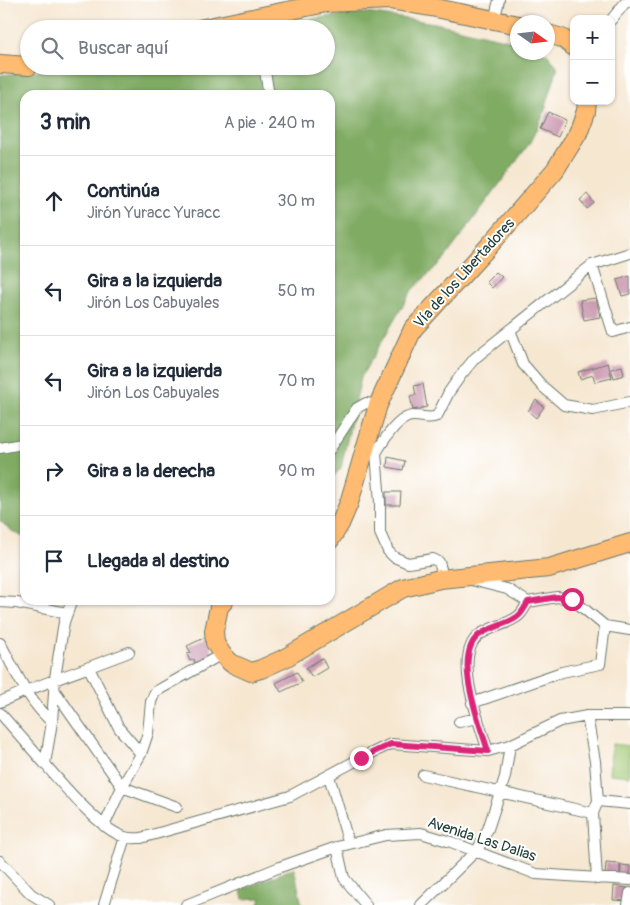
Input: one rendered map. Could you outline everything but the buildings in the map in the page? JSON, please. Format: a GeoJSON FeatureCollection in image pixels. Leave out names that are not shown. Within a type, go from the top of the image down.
{"type":"FeatureCollection","features":[{"type":"Feature","properties":{"kind":"highway"},"geometry":{"type":"LineString","coordinates":[[266,20],[326,3],[390,0],[510,24]]}},
{"type":"Feature","properties":{"kind":"highway"},"geometry":{"type":"LineString","coordinates":[[555,36],[562,38],[570,44]]}},
{"type":"Feature","properties":{"kind":"highway"},"geometry":{"type":"LineString","coordinates":[[0,64],[20,65]]}},
{"type":"Feature","properties":{"kind":"highway","name":"Vía de los Libertadores"},"geometry":{"type":"LineString","coordinates":[[335,532],[349,503],[372,445],[378,404],[413,329],[555,170],[578,133],[587,105]]}},
{"type":"Feature","properties":{"kind":"highway"},"geometry":{"type":"LineString","coordinates":[[220,605],[214,630],[215,643],[222,654],[232,663],[251,672],[285,658],[403,588],[440,578],[549,568],[630,543]]}},
{"type":"Feature","properties":{"kind":"street"},"geometry":{"type":"LineString","coordinates":[[494,21],[499,0]]}},
{"type":"Feature","properties":{"kind":"street"},"geometry":{"type":"LineString","coordinates":[[615,15],[625,3],[630,1]]}},
{"type":"Feature","properties":{"kind":"street"},"geometry":{"type":"LineString","coordinates":[[266,75],[268,90]]}},
{"type":"Feature","properties":{"kind":"street"},"geometry":{"type":"LineString","coordinates":[[440,578],[441,569],[439,562],[433,559],[408,563],[394,557],[384,542],[380,533],[380,502],[372,445],[385,438],[405,417],[414,416],[431,419],[437,416],[449,392],[475,358],[592,265],[630,253]]}},
{"type":"Feature","properties":{"kind":"street"},"geometry":{"type":"LineString","coordinates":[[592,265],[613,332],[630,327]]}},
{"type":"Feature","properties":{"kind":"street"},"geometry":{"type":"LineString","coordinates":[[510,330],[523,364],[542,386],[564,405],[593,410],[630,402]]}},
{"type":"Feature","properties":{"kind":"street"},"geometry":{"type":"LineString","coordinates":[[335,441],[357,408],[366,403],[378,404]]}},
{"type":"Feature","properties":{"kind":"street"},"geometry":{"type":"LineString","coordinates":[[0,448],[20,444]]}},
{"type":"Feature","properties":{"kind":"street"},"geometry":{"type":"LineString","coordinates":[[461,577],[507,589],[528,602],[557,597],[572,599],[605,626],[630,630]]}},
{"type":"Feature","properties":{"kind":"street"},"geometry":{"type":"LineString","coordinates":[[0,602],[20,604]]}},
{"type":"Feature","properties":{"kind":"street"},"geometry":{"type":"LineString","coordinates":[[488,751],[472,703],[467,659],[470,645],[479,635],[518,617],[528,602]]}},
{"type":"Feature","properties":{"kind":"street"},"geometry":{"type":"LineString","coordinates":[[26,605],[67,614]]}},
{"type":"Feature","properties":{"kind":"street"},"geometry":{"type":"LineString","coordinates":[[45,764],[52,722],[55,678],[70,605]]}},
{"type":"Feature","properties":{"kind":"street"},"geometry":{"type":"LineString","coordinates":[[472,703],[562,672],[600,664],[605,626]]}},
{"type":"Feature","properties":{"kind":"street"},"geometry":{"type":"LineString","coordinates":[[0,643],[26,690],[43,714],[52,722]]}},
{"type":"Feature","properties":{"kind":"street"},"geometry":{"type":"LineString","coordinates":[[0,702],[55,678],[89,668],[129,652]]}},
{"type":"Feature","properties":{"kind":"street"},"geometry":{"type":"LineString","coordinates":[[104,826],[122,786],[141,754],[148,733],[151,702],[155,692],[222,654]]}},
{"type":"Feature","properties":{"kind":"street"},"geometry":{"type":"LineString","coordinates":[[89,668],[119,728],[141,754]]}},
{"type":"Feature","properties":{"kind":"street"},"geometry":{"type":"LineString","coordinates":[[55,691],[122,786],[177,807]]}},
{"type":"Feature","properties":{"kind":"street"},"geometry":{"type":"LineString","coordinates":[[0,713],[69,793],[104,826],[125,837],[141,838],[290,796],[391,744],[488,751],[510,745],[560,721],[587,716],[630,716]]}},
{"type":"Feature","properties":{"kind":"street"},"geometry":{"type":"LineString","coordinates":[[587,716],[595,761],[598,801],[593,813],[597,879]]}},
{"type":"Feature","properties":{"kind":"street"},"geometry":{"type":"LineString","coordinates":[[459,722],[478,718]]}},
{"type":"Feature","properties":{"kind":"street"},"geometry":{"type":"LineString","coordinates":[[421,905],[475,852],[488,829],[505,777],[510,745]]}},
{"type":"Feature","properties":{"kind":"street"},"geometry":{"type":"LineString","coordinates":[[423,775],[593,813]]}},
{"type":"Feature","properties":{"kind":"street"},"geometry":{"type":"LineString","coordinates":[[328,776],[349,844]]}},
{"type":"Feature","properties":{"kind":"street"},"geometry":{"type":"LineString","coordinates":[[598,801],[630,804]]}},
{"type":"Feature","properties":{"kind":"street","name":"Avenida Las Dalias"},"geometry":{"type":"LineString","coordinates":[[186,905],[280,867],[337,847],[386,835],[421,833],[452,842],[536,874],[630,880]]}},
{"type":"Feature","properties":{"kind":"street"},"geometry":{"type":"LineString","coordinates":[[104,905],[125,837]]}},
{"type":"Feature","properties":{"kind":"street"},"geometry":{"type":"LineString","coordinates":[[337,847],[344,878],[366,905]]}},
{"type":"Feature","properties":{"kind":"street"},"geometry":{"type":"LineString","coordinates":[[0,862],[31,894],[43,903]]}},
{"type":"Feature","properties":{"kind":"street"},"geometry":{"type":"LineString","coordinates":[[628,905],[630,893]]}},
{"type":"Feature","properties":{"kind":"green space"},"geometry":{"type":"Polygon","coordinates":[[[366,13],[435,23],[510,40],[510,60],[552,60],[558,67],[543,116],[529,144],[445,258],[412,290],[361,377],[341,468],[335,475],[335,90],[20,90],[20,535],[12,531],[0,521],[0,75],[20,73],[20,75],[335,75],[335,20],[299,20],[366,13]]]}},
{"type":"Feature","properties":{"kind":"green space"},"geometry":{"type":"Polygon","coordinates":[[[612,744],[630,746],[630,776],[609,774],[612,744]]]}},
{"type":"Feature","properties":{"kind":"green space"},"geometry":{"type":"Polygon","coordinates":[[[294,868],[302,905],[259,905],[261,898],[243,899],[241,890],[294,868]]]}},
{"type":"Feature","properties":{"kind":"route"},"geometry":{"type":"LineString","coordinates":[[361,758],[391,744],[488,751],[472,703],[467,659],[470,645],[479,635],[518,617],[528,602],[557,597],[572,599]]}}]}
